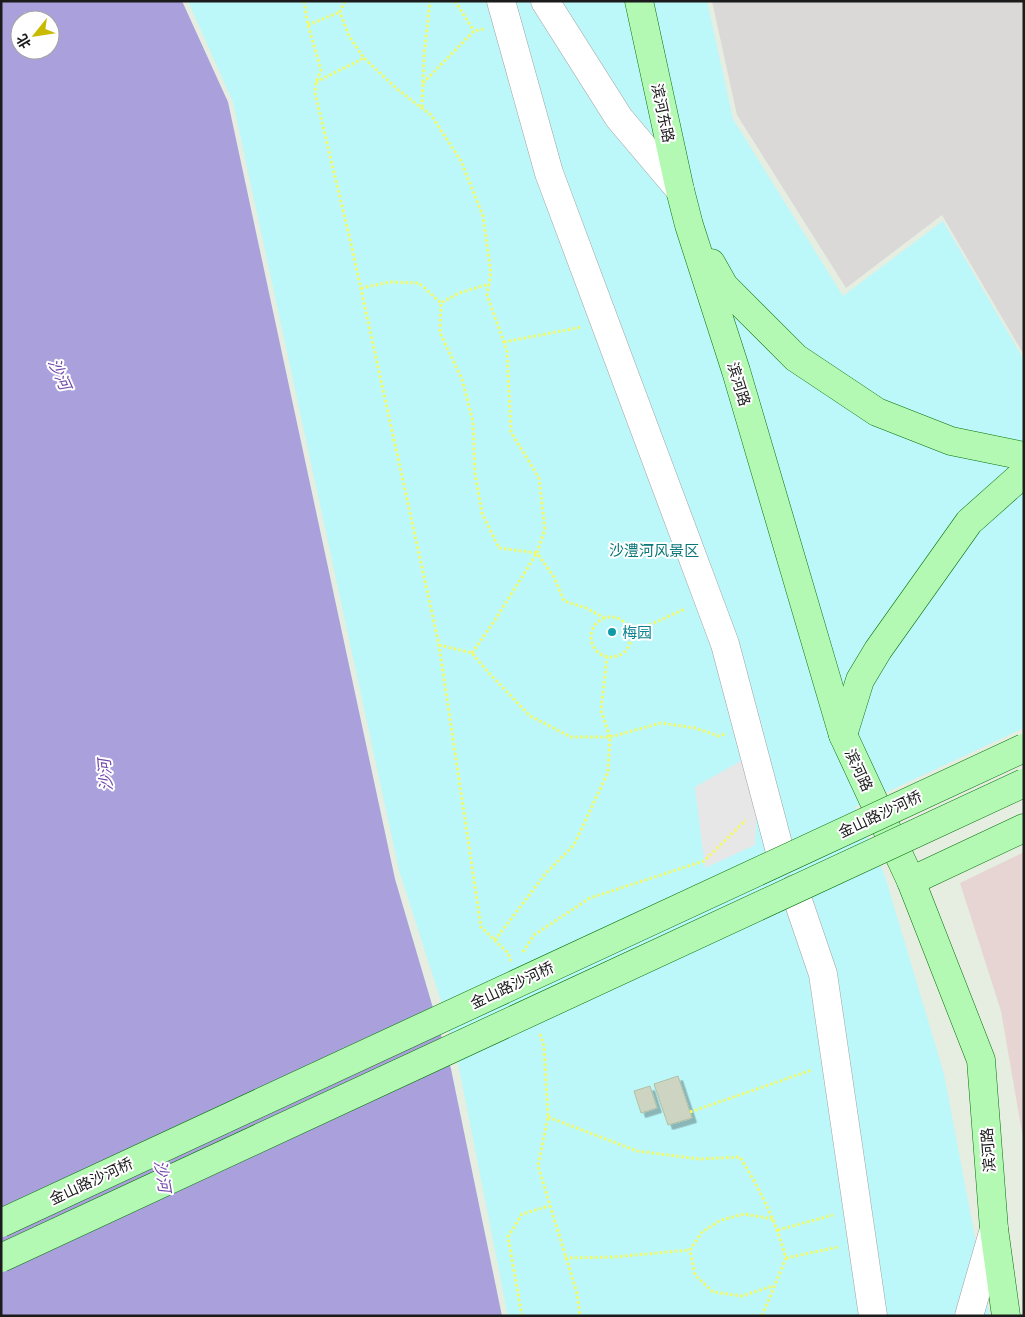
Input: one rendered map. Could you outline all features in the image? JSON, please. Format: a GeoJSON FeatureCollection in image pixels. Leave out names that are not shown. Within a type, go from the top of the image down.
{"type":"FeatureCollection","features":[{"type":"Feature","properties":{"kind":"street"},"geometry":{"type":"LineString","coordinates":[[545,1],[620,118],[680,190]]}},
{"type":"Feature","properties":{"kind":"street","name":"滨河东路"},"geometry":{"type":"LineString","coordinates":[[639,1],[689,225]]}},
{"type":"Feature","properties":{"kind":"street"},"geometry":{"type":"LineString","coordinates":[[504,13],[549,173],[725,644],[782,859]]}},
{"type":"Feature","properties":{"kind":"street"},"geometry":{"type":"LineString","coordinates":[[689,225],[724,286],[796,358],[877,412],[951,441],[1024,456]]}},
{"type":"Feature","properties":{"kind":"street","name":"滨河路"},"geometry":{"type":"LineString","coordinates":[[689,225],[736,372],[843,735],[911,881],[981,1060],[994,1229],[1006,1316]]}},
{"type":"Feature","properties":{"kind":"street"},"geometry":{"type":"LineString","coordinates":[[843,735],[860,680],[878,650],[969,522],[1024,473]]}},
{"type":"Feature","properties":{"kind":"street","name":"金山路沙河桥"},"geometry":{"type":"LineString","coordinates":[[1,1223],[1024,748]]}},
{"type":"Feature","properties":{"kind":"street"},"geometry":{"type":"LineString","coordinates":[[1,1258],[1024,783]]}},
{"type":"Feature","properties":{"kind":"street"},"geometry":{"type":"LineString","coordinates":[[911,881],[1024,828]]}},
{"type":"Feature","properties":{"kind":"street"},"geometry":{"type":"LineString","coordinates":[[794,889],[823,974],[873,1316]]}},
{"type":"Feature","properties":{"kind":"street"},"geometry":{"type":"LineString","coordinates":[[969,1316],[994,1229]]}},
{"type":"Feature","properties":{"kind":"path"},"geometry":{"type":"LineString","coordinates":[[304,1],[308,25],[321,70],[316,82],[315,93],[361,288],[439,645],[481,927],[508,953],[514,968]]}},
{"type":"Feature","properties":{"kind":"path"},"geometry":{"type":"LineString","coordinates":[[345,1],[340,12],[348,36],[364,58],[397,89],[431,115],[461,161],[483,216],[491,273],[487,295],[507,351],[511,432],[539,478],[545,528],[537,553],[472,653]]}},
{"type":"Feature","properties":{"kind":"path"},"geometry":{"type":"LineString","coordinates":[[422,108],[424,56],[430,1]]}},
{"type":"Feature","properties":{"kind":"path"},"geometry":{"type":"LineString","coordinates":[[455,1],[474,31]]}},
{"type":"Feature","properties":{"kind":"path"},"geometry":{"type":"LineString","coordinates":[[308,25],[340,12]]}},
{"type":"Feature","properties":{"kind":"path"},"geometry":{"type":"LineString","coordinates":[[423,83],[474,31],[504,13]]}},
{"type":"Feature","properties":{"kind":"path"},"geometry":{"type":"LineString","coordinates":[[316,82],[364,58]]}},
{"type":"Feature","properties":{"kind":"path"},"geometry":{"type":"LineString","coordinates":[[361,288],[390,282],[419,283],[441,303],[440,333],[462,379],[473,422],[475,473],[482,513],[499,548],[537,553],[554,578],[564,601],[586,608],[605,618],[618,619],[628,627],[631,633],[631,640],[626,652],[620,656],[607,657],[596,650],[592,638],[595,626],[605,618]]}},
{"type":"Feature","properties":{"kind":"path"},"geometry":{"type":"LineString","coordinates":[[441,303],[459,293],[489,284]]}},
{"type":"Feature","properties":{"kind":"path"},"geometry":{"type":"LineString","coordinates":[[504,342],[605,322]]}},
{"type":"Feature","properties":{"kind":"path"},"geometry":{"type":"LineString","coordinates":[[631,633],[708,598]]}},
{"type":"Feature","properties":{"kind":"path"},"geometry":{"type":"LineString","coordinates":[[439,645],[472,653],[530,716],[570,737],[610,738],[661,723],[695,728],[719,736],[747,728]]}},
{"type":"Feature","properties":{"kind":"path"},"geometry":{"type":"LineString","coordinates":[[494,940],[546,873],[574,845],[608,772],[610,738],[601,710],[607,657]]}},
{"type":"Feature","properties":{"kind":"path"},"geometry":{"type":"LineString","coordinates":[[519,960],[534,935],[590,898],[704,861],[756,812],[769,808]]}},
{"type":"Feature","properties":{"kind":"path"},"geometry":{"type":"LineString","coordinates":[[537,1028],[544,1046],[548,1117],[538,1166],[577,1292],[580,1316]]}},
{"type":"Feature","properties":{"kind":"path"},"geometry":{"type":"LineString","coordinates":[[690,1112],[836,1062]]}},
{"type":"Feature","properties":{"kind":"path"},"geometry":{"type":"LineString","coordinates":[[548,1117],[637,1151],[699,1159],[740,1157],[755,1180],[773,1219],[786,1258],[762,1316]]}},
{"type":"Feature","properties":{"kind":"path"},"geometry":{"type":"LineString","coordinates":[[522,1316],[508,1237],[522,1214],[549,1206]]}},
{"type":"Feature","properties":{"kind":"path"},"geometry":{"type":"LineString","coordinates":[[778,1230],[856,1209]]}},
{"type":"Feature","properties":{"kind":"path"},"geometry":{"type":"LineString","coordinates":[[773,1219],[744,1214],[721,1220],[702,1232],[690,1250],[696,1275],[713,1292],[742,1296],[774,1286]]}},
{"type":"Feature","properties":{"kind":"path"},"geometry":{"type":"LineString","coordinates":[[786,1258],[861,1242]]}},
{"type":"Feature","properties":{"kind":"path"},"geometry":{"type":"LineString","coordinates":[[565,1258],[614,1257],[690,1250]]}},
{"type":"Feature","properties":{"kind":"shaded area"},"geometry":{"type":"Polygon","coordinates":[[[712,1],[1024,1],[1024,355],[942,215],[846,288],[737,115],[712,1]]]}},
{"type":"Feature","properties":{"kind":"shaded area"},"geometry":{"type":"Polygon","coordinates":[[[746,758],[758,785],[755,845],[705,868],[695,787],[746,758]]]}},
{"type":"Feature","properties":{"kind":"shaded area"},"geometry":{"type":"Polygon","coordinates":[[[1024,852],[1024,1144],[1001,1011],[960,883],[1024,852]]]}},
{"type":"Feature","properties":{"kind":"green space","name":"沙澧河风景区"},"geometry":{"type":"Polygon","coordinates":[[[188,1],[707,1],[733,119],[843,296],[943,221],[1024,360],[1024,728],[855,807],[885,876],[944,1074],[990,1316],[508,1316],[458,1063],[440,998],[399,870],[233,102],[188,1]]]}},
{"type":"Feature","properties":{"kind":"water","name":"沙河"},"geometry":{"type":"Polygon","coordinates":[[[1,1],[182,1],[228,102],[395,879],[451,1069],[502,1316],[1,1316],[1,1]]]}},
{"type":"Feature","properties":{"kind":"building"},"geometry":{"type":"Polygon","coordinates":[[[678,1076],[692,1118],[668,1125],[654,1084],[678,1076]]]}},
{"type":"Feature","properties":{"kind":"building"},"geometry":{"type":"Polygon","coordinates":[[[650,1086],[657,1108],[641,1113],[634,1091],[650,1086]]]}},
{"type":"Feature","properties":{"kind":"place","name":"梅园"},"geometry":{"type":"Point","coordinates":[612,632]}}]}
